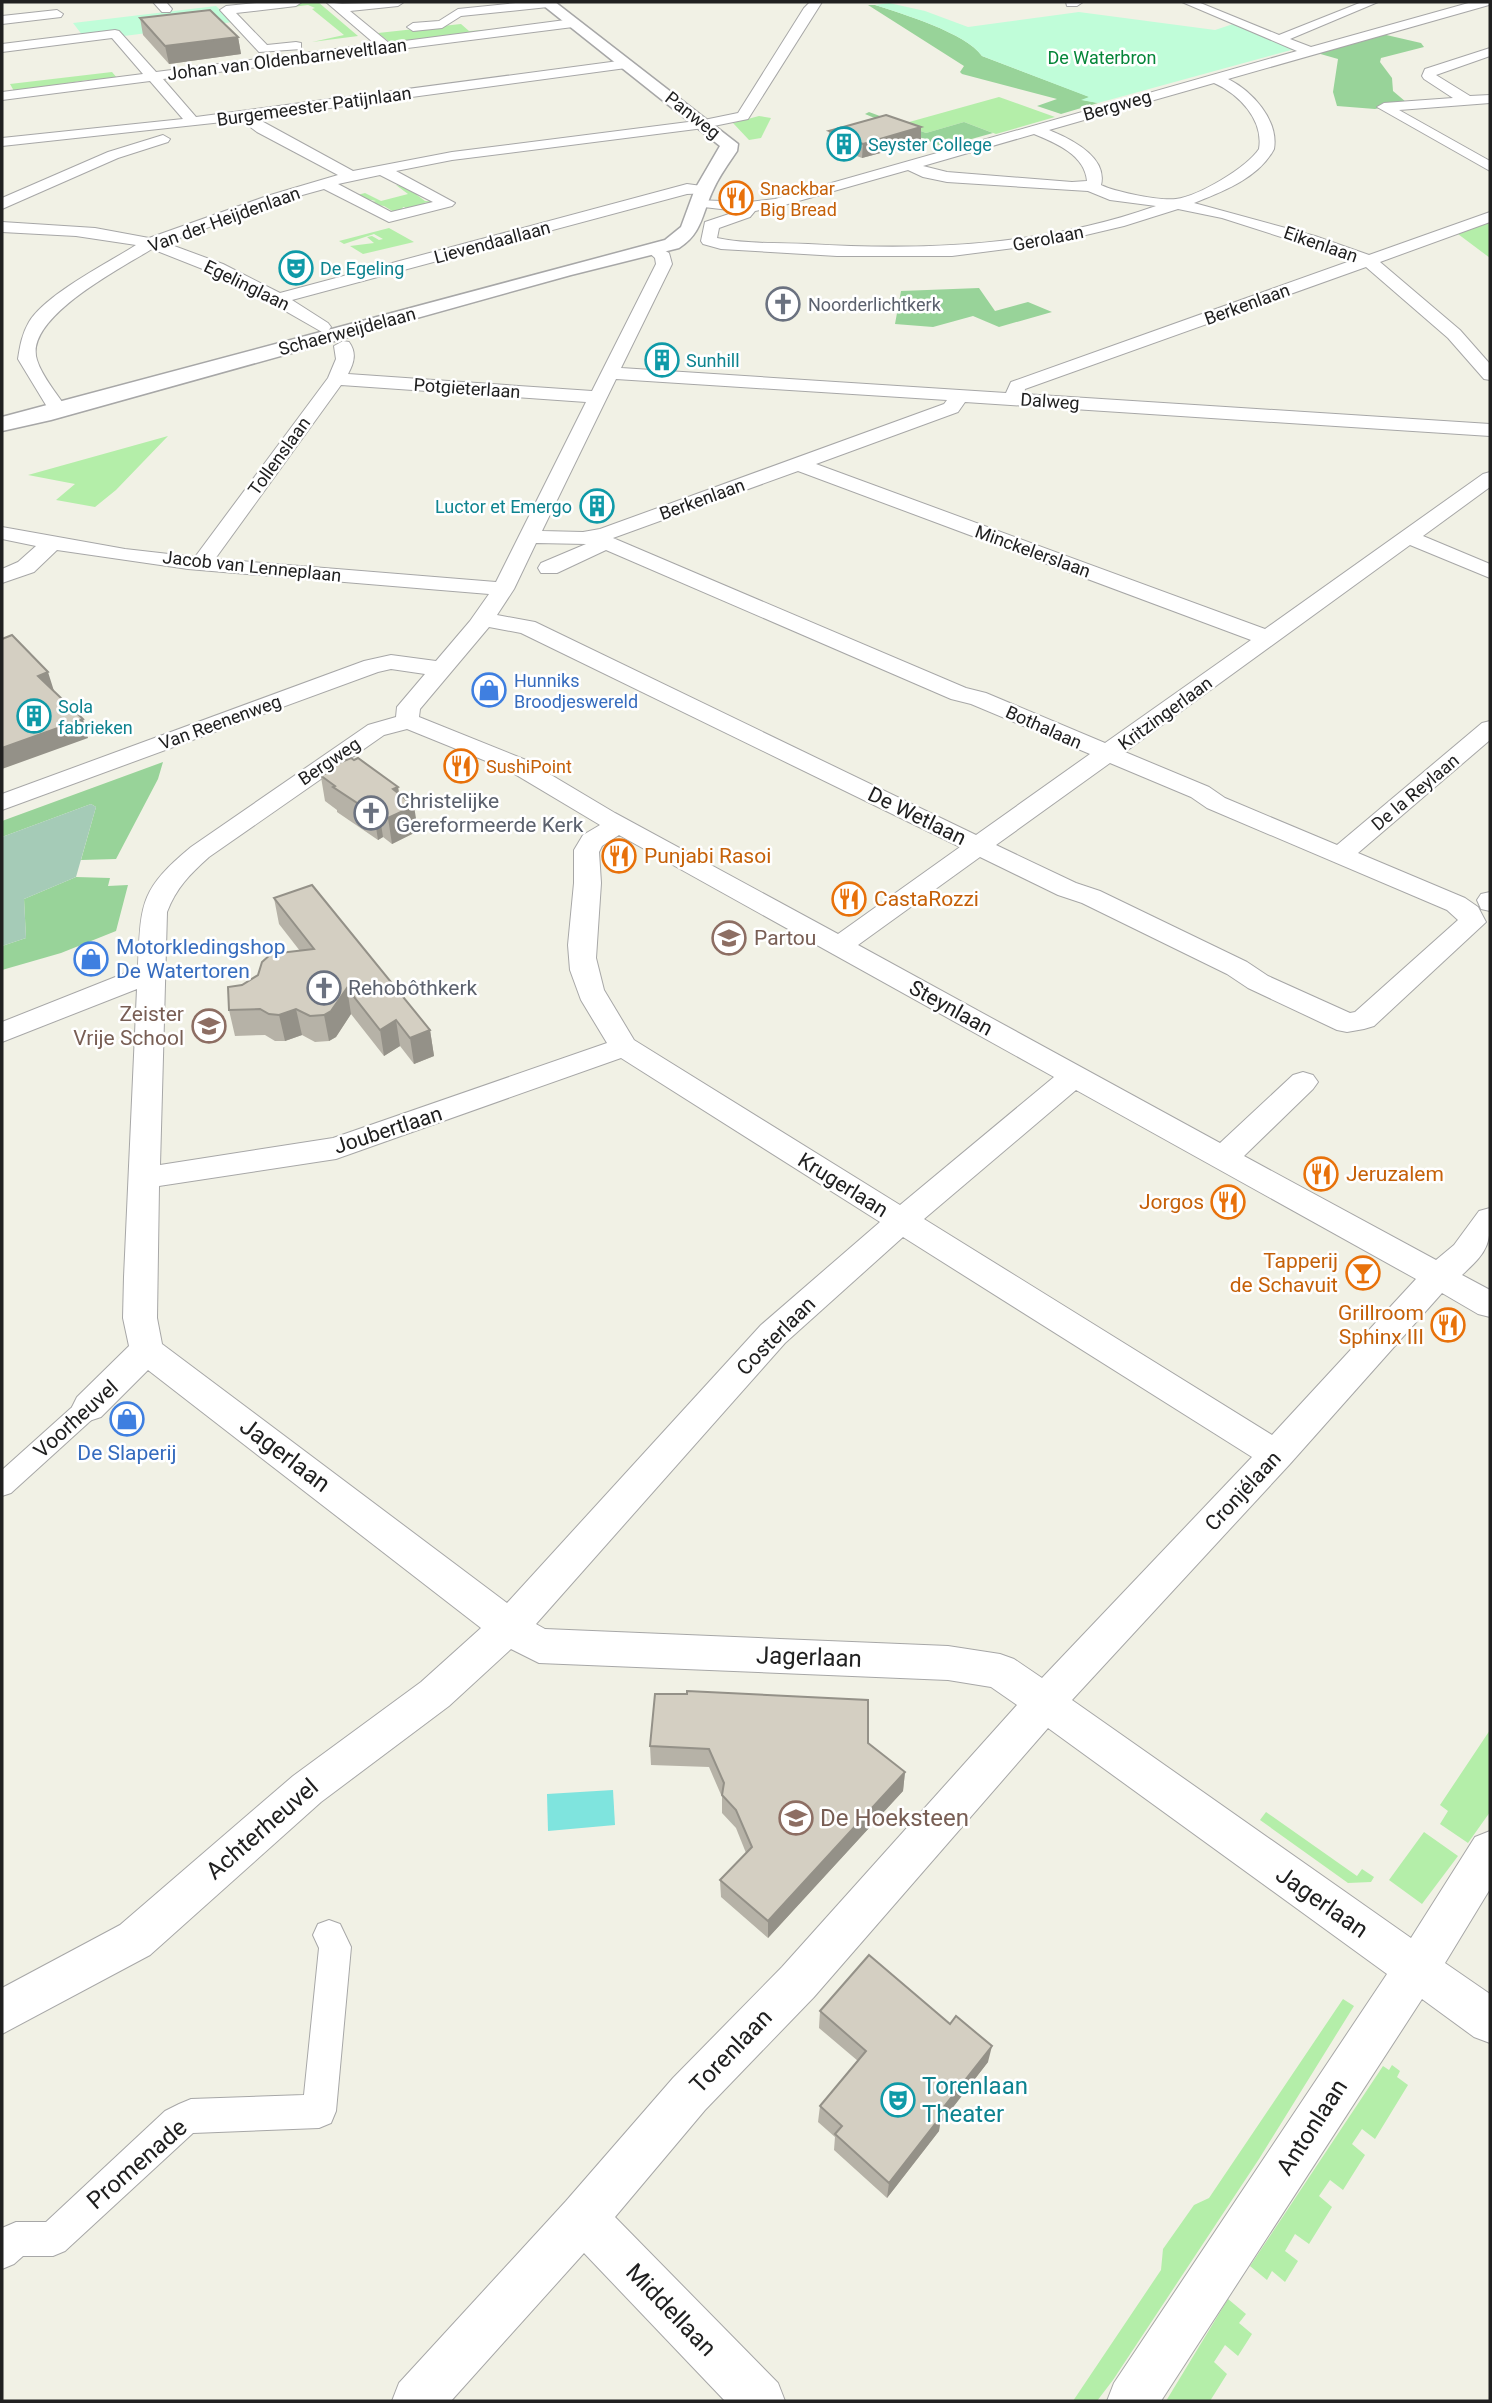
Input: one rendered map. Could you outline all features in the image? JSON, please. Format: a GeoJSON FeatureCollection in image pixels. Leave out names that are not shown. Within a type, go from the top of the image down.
{"type":"FeatureCollection","features":[{"type":"Feature","properties":{"kind":"street"},"geometry":{"type":"LineString","coordinates":[[47,2],[75,39]]}},
{"type":"Feature","properties":{"kind":"street"},"geometry":{"type":"LineString","coordinates":[[296,2],[226,10],[264,48],[442,24],[458,13],[547,2]]}},
{"type":"Feature","properties":{"kind":"street"},"geometry":{"type":"LineString","coordinates":[[336,5],[398,2]]}},
{"type":"Feature","properties":{"kind":"street","name":"Panweg"},"geometry":{"type":"LineString","coordinates":[[547,2],[729,144],[685,238],[653,249]]}},
{"type":"Feature","properties":{"kind":"street","name":"Van der Heijdenlaan"},"geometry":{"type":"LineString","coordinates":[[51,413],[27,359],[30,338],[38,322],[71,293],[150,243],[224,215],[324,183],[380,169],[498,149],[705,124],[747,113],[807,11],[816,2]]}},
{"type":"Feature","properties":{"kind":"street"},"geometry":{"type":"LineString","coordinates":[[1188,2],[1308,51]]}},
{"type":"Feature","properties":{"kind":"street"},"geometry":{"type":"LineString","coordinates":[[1279,39],[1372,2]]}},
{"type":"Feature","properties":{"kind":"street","name":"Bergweg"},"geometry":{"type":"LineString","coordinates":[[702,197],[749,207],[776,203],[1485,2]]}},
{"type":"Feature","properties":{"kind":"street"},"geometry":{"type":"LineString","coordinates":[[336,5],[386,47]]}},
{"type":"Feature","properties":{"kind":"street"},"geometry":{"type":"LineString","coordinates":[[1468,7],[1490,12]]}},
{"type":"Feature","properties":{"kind":"street"},"geometry":{"type":"LineString","coordinates":[[2,20],[57,14]]}},
{"type":"Feature","properties":{"kind":"street","name":"Johan van Oldenbarneveltlaan"},"geometry":{"type":"LineString","coordinates":[[2,83],[386,47],[573,23]]}},
{"type":"Feature","properties":{"kind":"street"},"geometry":{"type":"LineString","coordinates":[[2,48],[115,34],[197,125],[193,129],[113,155],[2,204]]}},
{"type":"Feature","properties":{"kind":"street"},"geometry":{"type":"LineString","coordinates":[[1466,100],[1429,76],[1430,72],[1490,51]]}},
{"type":"Feature","properties":{"kind":"street","name":"Burgemeester Patijnlaan"},"geometry":{"type":"LineString","coordinates":[[2,142],[245,116],[626,64]]}},
{"type":"Feature","properties":{"kind":"street","name":"Johan van Oldenbarneveltlaan"},"geometry":{"type":"LineString","coordinates":[[2,96],[147,71]]}},
{"type":"Feature","properties":{"kind":"street","name":"Gerolaan"},"geometry":{"type":"LineString","coordinates":[[712,243],[865,252],[938,252],[1030,243],[1119,222],[1177,204],[1238,177],[1254,166],[1267,147],[1268,139],[1261,119],[1244,92],[1214,78]]}},
{"type":"Feature","properties":{"kind":"street"},"geometry":{"type":"LineString","coordinates":[[1490,99],[1384,107],[1490,167]]}},
{"type":"Feature","properties":{"kind":"street"},"geometry":{"type":"LineString","coordinates":[[245,116],[262,129],[351,176]]}},
{"type":"Feature","properties":{"kind":"street"},"geometry":{"type":"LineString","coordinates":[[1034,129],[1070,146],[1088,162],[1096,177],[1095,183],[1090,186]]}},
{"type":"Feature","properties":{"kind":"street"},"geometry":{"type":"LineString","coordinates":[[104,132],[113,155]]}},
{"type":"Feature","properties":{"kind":"street","name":"Eikenlaan"},"geometry":{"type":"LineString","coordinates":[[908,165],[928,174],[947,177],[1072,187],[1090,186],[1110,195],[1177,204],[1259,223],[1368,260],[1454,334],[1490,375]]}},
{"type":"Feature","properties":{"kind":"street","name":"Van der Heijdenlaan"},"geometry":{"type":"LineString","coordinates":[[324,183],[389,217],[447,203],[380,169]]}},
{"type":"Feature","properties":{"kind":"street","name":"Lievendaallaan"},"geometry":{"type":"LineString","coordinates":[[281,299],[687,189],[702,197]]}},
{"type":"Feature","properties":{"kind":"street"},"geometry":{"type":"LineString","coordinates":[[1110,195],[1106,198],[1119,222]]}},
{"type":"Feature","properties":{"kind":"street","name":"Bergweg"},"geometry":{"type":"LineString","coordinates":[[712,243],[708,239],[711,225],[744,214],[749,207]]}},
{"type":"Feature","properties":{"kind":"street","name":"Berkenlaan"},"geometry":{"type":"LineString","coordinates":[[1013,399],[1017,386],[1490,217]]}},
{"type":"Feature","properties":{"kind":"street","name":"Egelinglaan"},"geometry":{"type":"LineString","coordinates":[[2,227],[87,233],[150,243],[217,269],[281,299],[322,327]]}},
{"type":"Feature","properties":{"kind":"street"},"geometry":{"type":"LineString","coordinates":[[409,721],[406,714],[409,707],[484,619],[503,589],[664,264],[663,256],[653,249]]}},
{"type":"Feature","properties":{"kind":"street","name":"Schaerweijdelaan"},"geometry":{"type":"LineString","coordinates":[[2,424],[653,249]]}},
{"type":"Feature","properties":{"kind":"street","name":"Tollenslaan"},"geometry":{"type":"LineString","coordinates":[[202,563],[336,379],[344,366],[346,354],[343,346]]}},
{"type":"Feature","properties":{"kind":"street","name":"Dalweg"},"geometry":{"type":"LineString","coordinates":[[610,373],[1490,430]]}},
{"type":"Feature","properties":{"kind":"street","name":"Potgieterlaan"},"geometry":{"type":"LineString","coordinates":[[336,379],[599,397]]}},
{"type":"Feature","properties":{"kind":"street","name":"Berkenlaan"},"geometry":{"type":"LineString","coordinates":[[549,568],[601,540],[951,408],[960,395]]}},
{"type":"Feature","properties":{"kind":"street","name":"Schaerweijdelaan"},"geometry":{"type":"LineString","coordinates":[[2,430],[51,413]]}},
{"type":"Feature","properties":{"kind":"street","name":"Minckelerslaan"},"geometry":{"type":"LineString","coordinates":[[798,464],[1267,638]]}},
{"type":"Feature","properties":{"kind":"street","name":"Kritzingerlaan"},"geometry":{"type":"LineString","coordinates":[[839,946],[1490,478]]}},
{"type":"Feature","properties":{"kind":"street","name":"Jacob van Lenneplaan"},"geometry":{"type":"LineString","coordinates":[[2,533],[51,544],[202,563],[503,589]]}},
{"type":"Feature","properties":{"kind":"street","name":"Berkenlaan"},"geometry":{"type":"LineString","coordinates":[[528,537],[601,540]]}},
{"type":"Feature","properties":{"kind":"street"},"geometry":{"type":"LineString","coordinates":[[1408,537],[1464,558],[1490,572]]}},
{"type":"Feature","properties":{"kind":"street","name":"Bothalaan"},"geometry":{"type":"LineString","coordinates":[[601,540],[1199,792],[1216,803],[1456,905],[1469,913],[1484,908]]}},
{"type":"Feature","properties":{"kind":"street"},"geometry":{"type":"LineString","coordinates":[[2,577],[26,567],[51,544]]}},
{"type":"Feature","properties":{"kind":"street","name":"De Wetlaan"},"geometry":{"type":"LineString","coordinates":[[484,619],[527,627],[1347,1023],[1364,1020],[1484,908]]}},
{"type":"Feature","properties":{"kind":"street","name":"Van Reenenweg"},"geometry":{"type":"LineString","coordinates":[[2,802],[372,666],[391,662],[442,669]]}},
{"type":"Feature","properties":{"kind":"street","name":"Bergweg"},"geometry":{"type":"LineString","coordinates":[[144,1334],[144,1178],[151,973],[154,912],[161,893],[179,870],[297,783],[376,730],[409,721]]}},
{"type":"Feature","properties":{"kind":"street","name":"Steynlaan"},"geometry":{"type":"LineString","coordinates":[[409,721],[517,765],[1222,1159],[1490,1305]]}},
{"type":"Feature","properties":{"kind":"street","name":"De la Reylaan"},"geometry":{"type":"LineString","coordinates":[[1340,855],[1490,728]]}},
{"type":"Feature","properties":{"kind":"street","name":"Krugerlaan"},"geometry":{"type":"LineString","coordinates":[[621,825],[592,842],[586,850],[588,873],[583,935],[584,970],[596,1000],[624,1047],[1276,1455]]}},
{"type":"Feature","properties":{"kind":"street"},"geometry":{"type":"LineString","coordinates":[[2,1033],[151,973]]}},
{"type":"Feature","properties":{"kind":"street","name":"Joubertlaan"},"geometry":{"type":"LineString","coordinates":[[144,1178],[336,1148],[624,1047]]}},
{"type":"Feature","properties":{"kind":"street","name":"Costerlaan"},"geometry":{"type":"LineString","coordinates":[[509,1627],[773,1334],[900,1222],[1074,1076]]}},
{"type":"Feature","properties":{"kind":"street"},"geometry":{"type":"LineString","coordinates":[[1222,1159],[1303,1082]]}},
{"type":"Feature","properties":{"kind":"street","name":"Cronjélaan"},"geometry":{"type":"LineString","coordinates":[[1045,1702],[1276,1455],[1420,1294],[1465,1253],[1490,1219]]}},
{"type":"Feature","properties":{"kind":"street","name":"Voorheuvel"},"geometry":{"type":"LineString","coordinates":[[2,1486],[89,1407],[144,1334]]}},
{"type":"Feature","properties":{"kind":"street","name":"Jagerlaan"},"geometry":{"type":"LineString","coordinates":[[144,1334],[509,1627],[539,1646],[948,1662],[1000,1671],[1490,2021]]}},
{"type":"Feature","properties":{"kind":"street","name":"Achterheuvel"},"geometry":{"type":"LineString","coordinates":[[2,2012],[135,1940],[307,1788],[435,1694],[509,1627]]}},
{"type":"Feature","properties":{"kind":"street","name":"Torenlaan"},"geometry":{"type":"LineString","coordinates":[[417,2401],[583,2218],[689,2094],[798,1982],[1045,1702]]}},
{"type":"Feature","properties":{"kind":"street","name":"Antonlaan"},"geometry":{"type":"LineString","coordinates":[[1132,2401],[1417,1968],[1490,1851]]}},
{"type":"Feature","properties":{"kind":"street","name":"Promenade"},"geometry":{"type":"LineString","coordinates":[[2,2252],[16,2239],[53,2239],[177,2123],[191,2116],[319,2111],[335,1947],[328,1935]]}},
{"type":"Feature","properties":{"kind":"street","name":"Middellaan"},"geometry":{"type":"LineString","coordinates":[[583,2218],[760,2401]]}},
{"type":"Feature","properties":{"kind":"green space"},"geometry":{"type":"Polygon","coordinates":[[[318,2],[358,36],[312,42],[344,35],[312,9],[315,8],[308,5],[277,9],[273,5],[318,2]]]}},
{"type":"Feature","properties":{"kind":"green space","name":"De Waterbron"},"geometry":{"type":"Polygon","coordinates":[[[889,3],[925,11],[968,27],[1079,12],[1215,30],[1233,24],[1295,49],[1098,103],[1081,100],[1089,97],[982,56],[962,40],[933,25],[875,5],[889,3]]]}},
{"type":"Feature","properties":{"kind":"green space"},"geometry":{"type":"Polygon","coordinates":[[[868,5],[933,25],[962,40],[982,56],[1090,97],[1083,100],[1098,103],[1061,114],[1037,106],[1057,99],[962,74],[960,72],[964,66],[868,5]]]}},
{"type":"Feature","properties":{"kind":"green space"},"geometry":{"type":"Polygon","coordinates":[[[216,6],[233,22],[124,36],[120,31],[83,36],[73,23],[216,6]]]}},
{"type":"Feature","properties":{"kind":"green space"},"geometry":{"type":"Polygon","coordinates":[[[461,24],[469,31],[499,29],[438,39],[417,39],[415,42],[397,41],[392,44],[378,33],[461,24]]]}},
{"type":"Feature","properties":{"kind":"green space"},"geometry":{"type":"Polygon","coordinates":[[[1382,34],[1421,43],[1424,47],[1381,58],[1380,62],[1392,78],[1393,91],[1406,102],[1375,109],[1337,106],[1333,92],[1338,59],[1317,53],[1382,34]]]}},
{"type":"Feature","properties":{"kind":"green space"},"geometry":{"type":"Polygon","coordinates":[[[112,72],[118,79],[88,80],[14,91],[10,84],[112,72]]]}},
{"type":"Feature","properties":{"kind":"green space"},"geometry":{"type":"Polygon","coordinates":[[[999,97],[1055,117],[996,134],[964,122],[926,133],[902,124],[999,97]]]}},
{"type":"Feature","properties":{"kind":"green space"},"geometry":{"type":"Polygon","coordinates":[[[869,112],[926,133],[964,122],[993,133],[943,147],[865,114],[869,112]]]}},
{"type":"Feature","properties":{"kind":"green space"},"geometry":{"type":"Polygon","coordinates":[[[759,116],[771,118],[761,138],[749,140],[733,123],[759,116]]]}},
{"type":"Feature","properties":{"kind":"green space"},"geometry":{"type":"Polygon","coordinates":[[[396,185],[422,193],[417,195],[425,201],[440,202],[436,205],[424,202],[428,204],[402,214],[403,207],[399,215],[384,206],[367,203],[376,201],[356,197],[364,197],[357,195],[365,193],[381,201],[408,194],[396,185]]]}},
{"type":"Feature","properties":{"kind":"green space"},"geometry":{"type":"Polygon","coordinates":[[[1488,223],[1490,225],[1490,258],[1458,234],[1488,223]]]}},
{"type":"Feature","properties":{"kind":"green space"},"geometry":{"type":"Polygon","coordinates":[[[389,228],[414,242],[363,254],[350,246],[374,243],[367,237],[383,239],[374,234],[344,244],[339,241],[389,228]]]}},
{"type":"Feature","properties":{"kind":"green space"},"geometry":{"type":"Polygon","coordinates":[[[979,288],[995,311],[1028,302],[1052,312],[999,327],[973,316],[933,327],[895,324],[901,291],[979,288]]]}},
{"type":"Feature","properties":{"kind":"green space"},"geometry":{"type":"Polygon","coordinates":[[[168,436],[116,490],[95,507],[56,500],[75,484],[28,475],[168,436]]]}},
{"type":"Feature","properties":{"kind":"green space"},"geometry":{"type":"Polygon","coordinates":[[[163,762],[158,779],[116,859],[81,860],[96,807],[91,804],[2,837],[2,821],[163,762]]]}},
{"type":"Feature","properties":{"kind":"green space"},"geometry":{"type":"Polygon","coordinates":[[[91,804],[96,807],[76,877],[24,899],[26,938],[2,946],[2,837],[91,804]]]}},
{"type":"Feature","properties":{"kind":"green space"},"geometry":{"type":"Polygon","coordinates":[[[76,877],[110,878],[108,886],[128,885],[116,931],[61,953],[2,970],[2,946],[26,938],[24,899],[76,877]]]}},
{"type":"Feature","properties":{"kind":"green space"},"geometry":{"type":"Polygon","coordinates":[[[1490,1730],[1490,1812],[1468,1843],[1440,1824],[1448,1811],[1440,1805],[1490,1730]]]}},
{"type":"Feature","properties":{"kind":"green space"},"geometry":{"type":"Polygon","coordinates":[[[1266,1812],[1357,1876],[1362,1869],[1374,1877],[1371,1882],[1348,1883],[1260,1820],[1266,1812]]]}},
{"type":"Feature","properties":{"kind":"green space"},"geometry":{"type":"Polygon","coordinates":[[[1424,1832],[1458,1856],[1422,1904],[1389,1880],[1424,1832]]]}},
{"type":"Feature","properties":{"kind":"green space"},"geometry":{"type":"Polygon","coordinates":[[[1343,1999],[1354,2006],[1259,2159],[1113,2380],[1097,2401],[1073,2401],[1161,2270],[1163,2249],[1194,2205],[1209,2198],[1343,1999]]]}},
{"type":"Feature","properties":{"kind":"green space"},"geometry":{"type":"Polygon","coordinates":[[[1392,2065],[1400,2071],[1397,2077],[1408,2085],[1375,2139],[1362,2129],[1352,2144],[1365,2155],[1343,2190],[1330,2180],[1319,2196],[1332,2207],[1309,2244],[1295,2234],[1285,2251],[1298,2261],[1285,2282],[1272,2271],[1267,2280],[1250,2266],[1383,2066],[1389,2070],[1392,2065]]]}},
{"type":"Feature","properties":{"kind":"green space"},"geometry":{"type":"Polygon","coordinates":[[[1228,2299],[1246,2314],[1239,2323],[1252,2334],[1238,2356],[1225,2345],[1214,2362],[1227,2374],[1210,2401],[1166,2401],[1228,2299]]]}},
{"type":"Feature","properties":{"kind":"shaded area"},"geometry":{"type":"Polygon","coordinates":[[[613,1790],[615,1825],[548,1831],[547,1794],[613,1790]]]}},
{"type":"Feature","properties":{"kind":"building"},"geometry":{"type":"Polygon","coordinates":[[[210,10],[238,37],[165,46],[140,18],[210,10]]]}},
{"type":"Feature","properties":{"kind":"building"},"geometry":{"type":"Polygon","coordinates":[[[886,115],[921,127],[863,144],[829,131],[886,115]]]}},
{"type":"Feature","properties":{"kind":"building","name":"Sola fabrieken"},"geometry":{"type":"Polygon","coordinates":[[[12,635],[48,672],[38,676],[83,719],[2,748],[2,639],[12,635]]]}},
{"type":"Feature","properties":{"kind":"building"},"geometry":{"type":"Polygon","coordinates":[[[351,758],[358,758],[398,787],[393,789],[414,806],[388,818],[379,811],[374,814],[333,787],[335,786],[320,775],[324,774],[320,771],[351,758]]]}},
{"type":"Feature","properties":{"kind":"building"},"geometry":{"type":"Polygon","coordinates":[[[312,885],[430,1030],[410,1038],[396,1020],[380,1030],[347,988],[331,1011],[324,1015],[310,1016],[296,1009],[279,1015],[260,1009],[229,1010],[228,987],[242,985],[258,975],[262,962],[271,954],[314,949],[274,898],[312,885]]]}},
{"type":"Feature","properties":{"kind":"building","name":"De Hoeksteen"},"geometry":{"type":"Polygon","coordinates":[[[687,1691],[868,1700],[868,1743],[905,1772],[768,1921],[720,1880],[752,1847],[736,1810],[722,1795],[724,1783],[709,1749],[650,1746],[655,1694],[687,1694],[687,1691]]]}},
{"type":"Feature","properties":{"kind":"building","name":"Torenlaan Theater"},"geometry":{"type":"Polygon","coordinates":[[[869,1955],[950,2024],[956,2016],[992,2046],[939,2113],[942,2115],[889,2183],[835,2134],[842,2126],[820,2106],[866,2051],[820,2011],[869,1955]]]}},
{"type":"Feature","properties":{"kind":"place","name":"Seyster College"},"geometry":{"type":"Point","coordinates":[844,144]}},
{"type":"Feature","properties":{"kind":"place","name":"Snackbar Big Bread"},"geometry":{"type":"Point","coordinates":[736,198]}},
{"type":"Feature","properties":{"kind":"place","name":"De Egeling"},"geometry":{"type":"Point","coordinates":[296,268]}},
{"type":"Feature","properties":{"kind":"place","name":"Noorderlichtkerk"},"geometry":{"type":"Point","coordinates":[783,304]}},
{"type":"Feature","properties":{"kind":"place","name":"Sunhill"},"geometry":{"type":"Point","coordinates":[662,360]}},
{"type":"Feature","properties":{"kind":"place","name":"Luctor et Emergo"},"geometry":{"type":"Point","coordinates":[597,506]}},
{"type":"Feature","properties":{"kind":"place","name":"Hunniks Broodjeswereld"},"geometry":{"type":"Point","coordinates":[489,690]}},
{"type":"Feature","properties":{"kind":"place","name":"Sola fabrieken"},"geometry":{"type":"Point","coordinates":[34,716]}},
{"type":"Feature","properties":{"kind":"place","name":"SushiPoint"},"geometry":{"type":"Point","coordinates":[461,766]}},
{"type":"Feature","properties":{"kind":"place","name":"Christelijke Gereformeerde Kerk"},"geometry":{"type":"Point","coordinates":[371,813]}},
{"type":"Feature","properties":{"kind":"place","name":"Punjabi Rasoi"},"geometry":{"type":"Point","coordinates":[619,856]}},
{"type":"Feature","properties":{"kind":"place","name":"CastaRozzi"},"geometry":{"type":"Point","coordinates":[849,899]}},
{"type":"Feature","properties":{"kind":"place","name":"Partou"},"geometry":{"type":"Point","coordinates":[729,938]}},
{"type":"Feature","properties":{"kind":"place","name":"Motorkledingshop De Watertoren"},"geometry":{"type":"Point","coordinates":[91,959]}},
{"type":"Feature","properties":{"kind":"place","name":"Rehobôthkerk"},"geometry":{"type":"Point","coordinates":[324,988]}},
{"type":"Feature","properties":{"kind":"place","name":"Zeister Vrije School"},"geometry":{"type":"Point","coordinates":[209,1026]}},
{"type":"Feature","properties":{"kind":"place","name":"Jeruzalem"},"geometry":{"type":"Point","coordinates":[1321,1174]}},
{"type":"Feature","properties":{"kind":"place","name":"Jorgos"},"geometry":{"type":"Point","coordinates":[1228,1202]}},
{"type":"Feature","properties":{"kind":"place","name":"Tapperij de Schavuit"},"geometry":{"type":"Point","coordinates":[1363,1273]}},
{"type":"Feature","properties":{"kind":"place","name":"Grillroom Sphinx III"},"geometry":{"type":"Point","coordinates":[1448,1325]}},
{"type":"Feature","properties":{"kind":"place","name":"De Slaperij"},"geometry":{"type":"Point","coordinates":[127,1419]}},
{"type":"Feature","properties":{"kind":"place","name":"De Hoeksteen"},"geometry":{"type":"Point","coordinates":[796,1818]}},
{"type":"Feature","properties":{"kind":"place","name":"Torenlaan Theater"},"geometry":{"type":"Point","coordinates":[898,2100]}}]}
